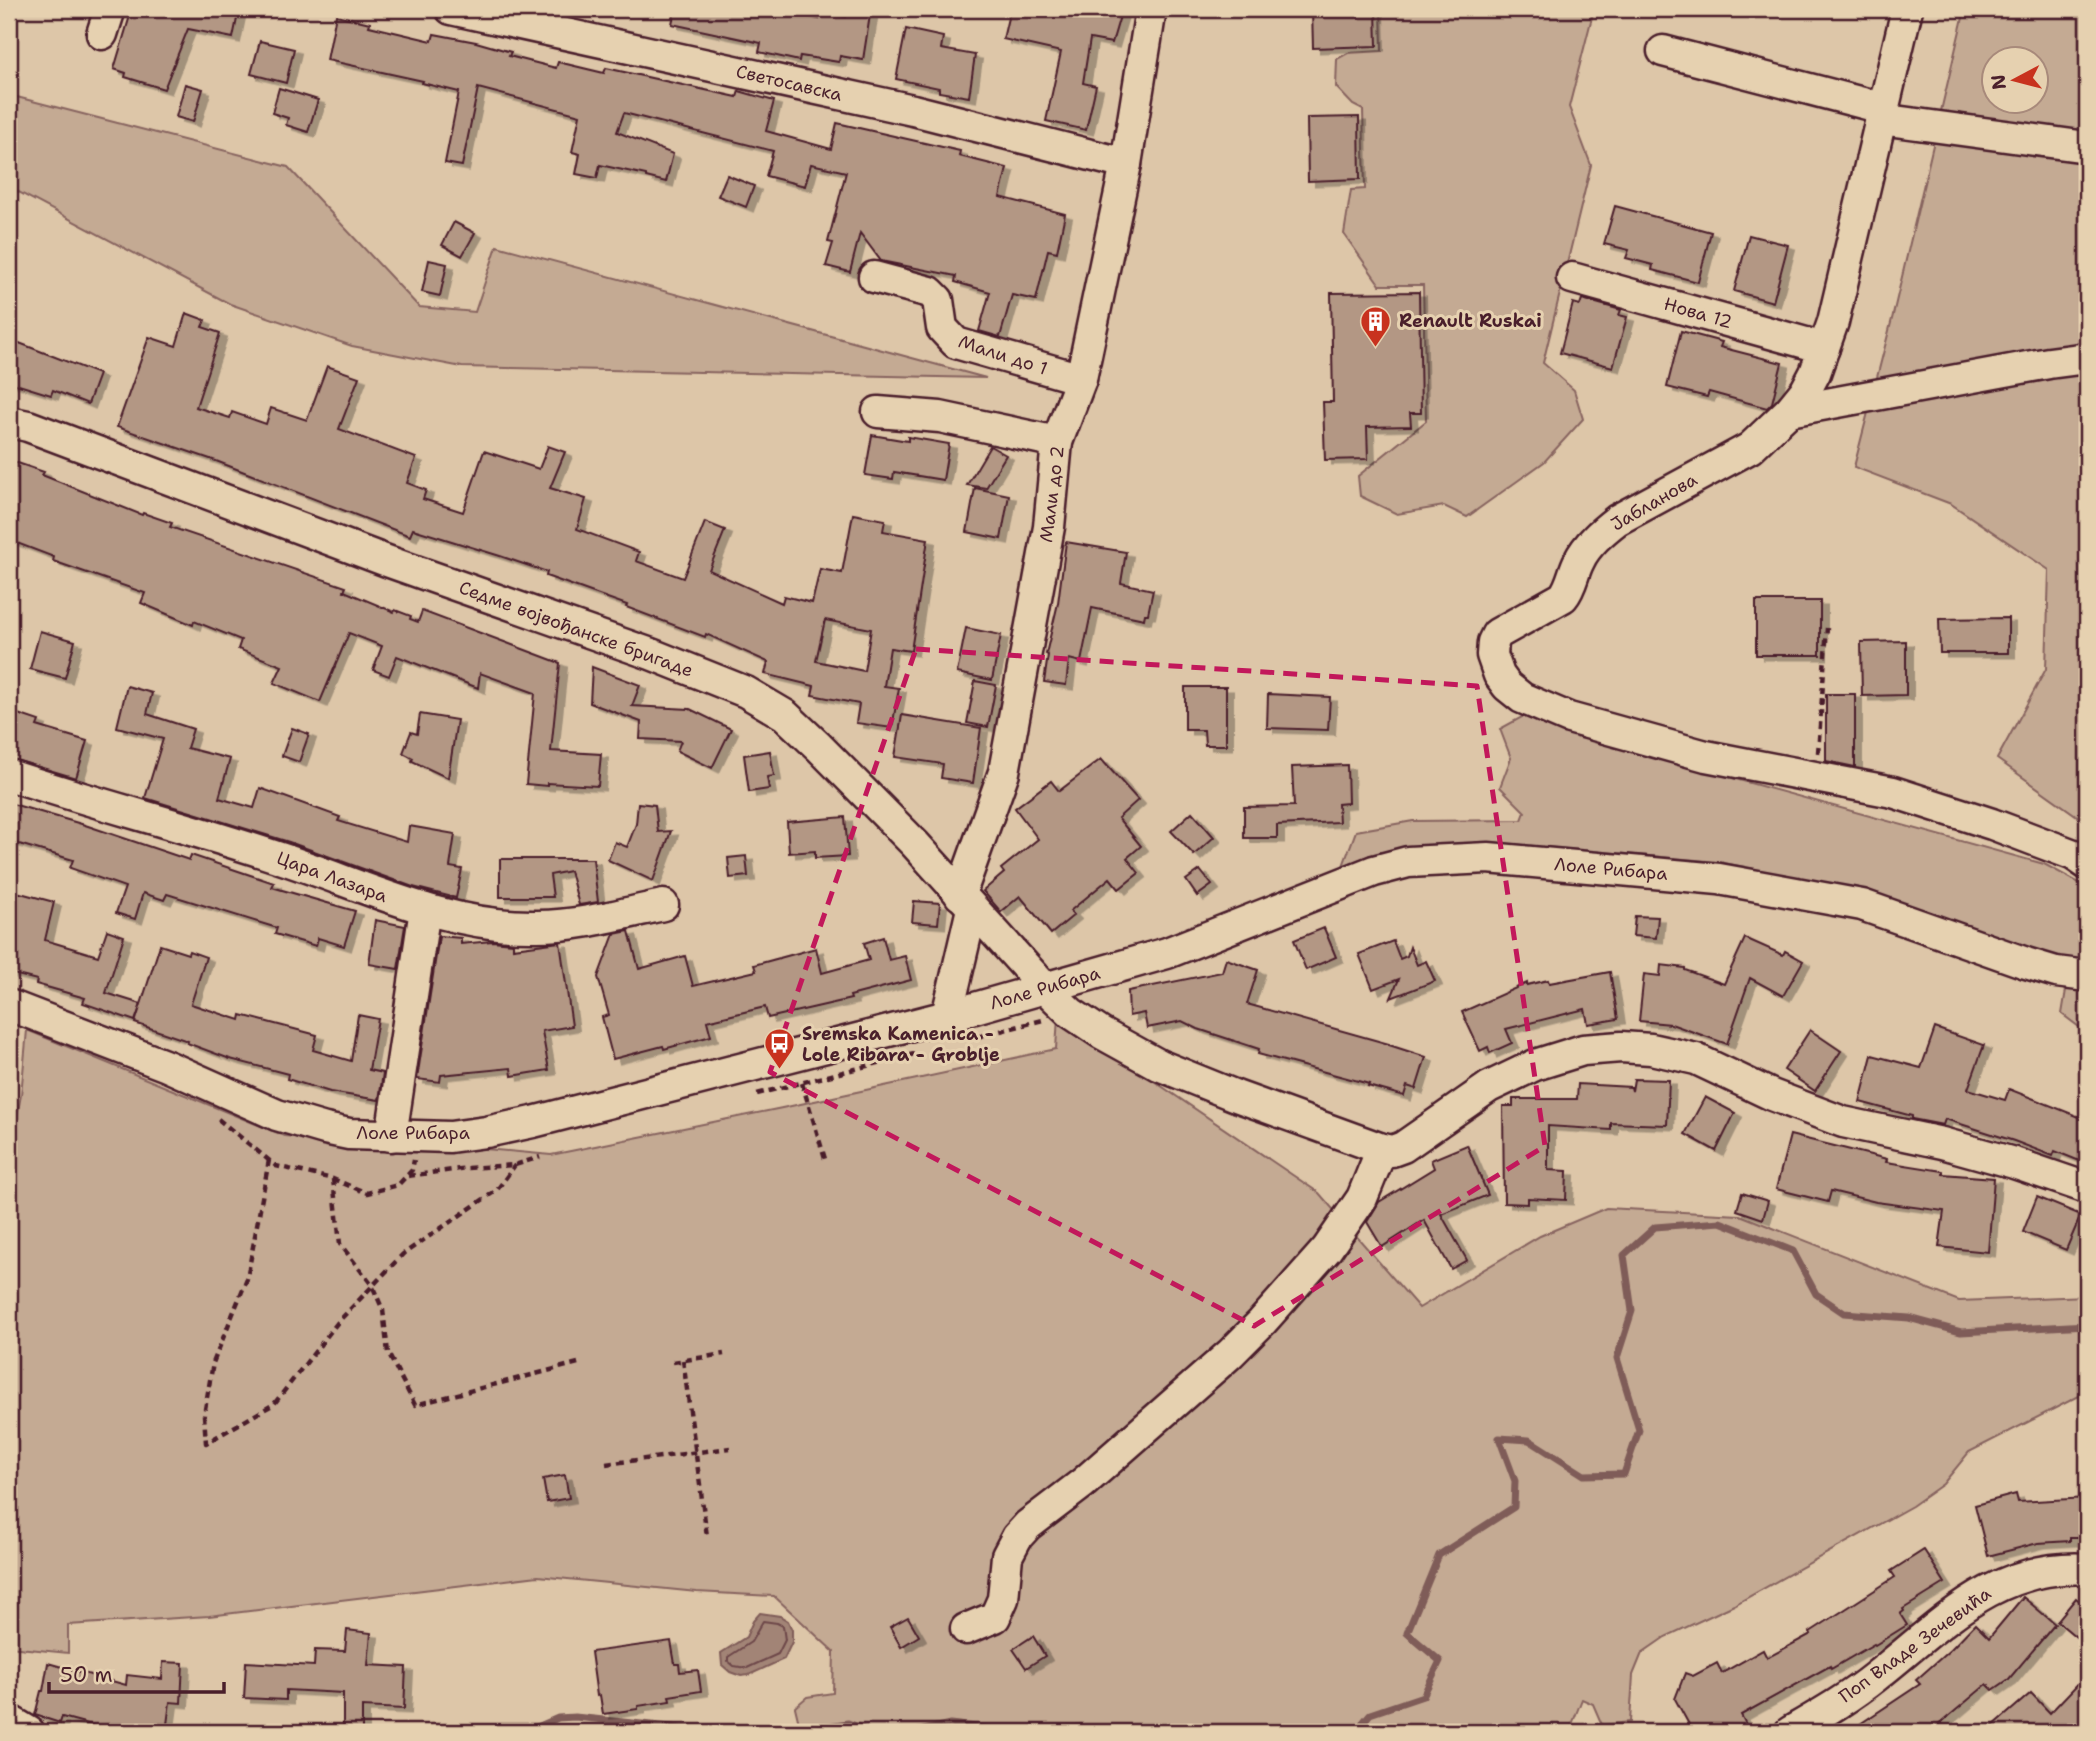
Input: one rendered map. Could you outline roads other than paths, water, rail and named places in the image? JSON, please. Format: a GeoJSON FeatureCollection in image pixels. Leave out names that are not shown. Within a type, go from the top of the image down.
{"type":"FeatureCollection","features":[{"type":"Feature","properties":{"kind":"street","name":"Светосавска"},"geometry":{"type":"LineString","coordinates":[[451,9],[913,110],[1126,164]]}},
{"type":"Feature","properties":{"kind":"street","name":"Мали до 2"},"geometry":{"type":"LineString","coordinates":[[947,1016],[966,902],[1003,772],[1049,527],[1058,442],[1080,379],[1126,164],[1151,9]]}},
{"type":"Feature","properties":{"kind":"street","name":"Јабланова"},"geometry":{"type":"LineString","coordinates":[[1907,9],[1833,322],[1810,382],[1789,411],[1750,448],[1617,520],[1580,558],[1563,597],[1502,630],[1493,642],[1492,655],[1499,675],[1507,686],[1522,698],[1569,718],[1706,756],[1893,792],[1992,824],[2074,855],[2087,864]]}},
{"type":"Feature","properties":{"kind":"street"},"geometry":{"type":"LineString","coordinates":[[1663,51],[1881,114],[2087,147]]}},
{"type":"Feature","properties":{"kind":"street","name":"Мали до 1"},"geometry":{"type":"LineString","coordinates":[[874,277],[930,292],[938,300],[942,328],[956,343],[1080,379]]}},
{"type":"Feature","properties":{"kind":"street","name":"Нова 12"},"geometry":{"type":"LineString","coordinates":[[1572,278],[1824,348]]}},
{"type":"Feature","properties":{"kind":"street"},"geometry":{"type":"LineString","coordinates":[[1789,411],[2087,358]]}},
{"type":"Feature","properties":{"kind":"street"},"geometry":{"type":"LineString","coordinates":[[878,412],[940,417],[1058,442]]}},
{"type":"Feature","properties":{"kind":"street","name":"Седме војвођанске бригаде"},"geometry":{"type":"LineString","coordinates":[[9,422],[28,426],[387,561],[651,654],[746,692],[785,715],[819,747],[915,845],[1071,1013],[1159,1065],[1382,1149]]}},
{"type":"Feature","properties":{"kind":"street","name":"Цара Лазара"},"geometry":{"type":"LineString","coordinates":[[9,775],[285,859],[425,909],[504,925],[575,923],[663,905]]}},
{"type":"Feature","properties":{"kind":"street","name":"Лоле Рибара"},"geometry":{"type":"LineString","coordinates":[[9,1005],[167,1066],[277,1115],[349,1134],[450,1137],[521,1125],[947,1016],[1045,988],[1167,953],[1374,871],[1408,863],[1488,858],[1719,879],[1862,905],[2046,969],[2087,976]]}},
{"type":"Feature","properties":{"kind":"street"},"geometry":{"type":"LineString","coordinates":[[406,1136],[425,909]]}},
{"type":"Feature","properties":{"kind":"street"},"geometry":{"type":"LineString","coordinates":[[966,1629],[995,1617],[1003,1599],[1007,1556],[1017,1536],[1083,1483],[1230,1354],[1327,1249],[1362,1198],[1382,1149],[1392,1151],[1403,1147],[1489,1087],[1535,1065],[1583,1050],[1621,1047],[1651,1049],[1696,1059],[1772,1095],[1843,1122],[1942,1143],[2014,1163],[2087,1188]]}},
{"type":"Feature","properties":{"kind":"street","name":"Поп Владе Зечевића"},"geometry":{"type":"LineString","coordinates":[[1790,1732],[1872,1679],[1969,1602],[2001,1583],[2056,1569],[2087,1569]]}},
{"type":"Feature","properties":{"kind":"street"},"geometry":{"type":"LineString","coordinates":[[9,1720],[29,1732]]}},
{"type":"Feature","properties":{"kind":"water"},"geometry":{"type":"Polygon","coordinates":[[[760,1613],[780,1616],[788,1621],[792,1630],[792,1642],[784,1659],[749,1675],[741,1676],[730,1672],[722,1665],[721,1653],[746,1637],[760,1613]]]}},
{"type":"Feature","properties":{"kind":"waterway"},"geometry":{"type":"LineString","coordinates":[[1355,1732],[1370,1714],[1423,1696],[1440,1661],[1407,1633],[1439,1555],[1514,1507],[1515,1481],[1499,1438],[1529,1440],[1584,1475],[1624,1474],[1639,1430],[1617,1358],[1632,1311],[1624,1255],[1655,1227],[1720,1222],[1793,1251],[1816,1294],[1844,1313],[1909,1318],[1961,1332],[2087,1325]]}},
{"type":"Feature","properties":{"kind":"waterway"},"geometry":{"type":"LineString","coordinates":[[526,1732],[558,1718],[575,1717],[680,1728],[801,1730],[848,1723],[871,1732]]}},
{"type":"Feature","properties":{"kind":"waterway"},"geometry":{"type":"LineString","coordinates":[[915,1732],[950,1724],[1020,1732],[1081,1727],[1087,1732]]}},
{"type":"Feature","properties":{"kind":"place","name":"Renault Ruskai"},"geometry":{"type":"Point","coordinates":[1376,348]}},
{"type":"Feature","properties":{"kind":"place","name":"Sremska Kamenica - Lole Ribara - Groblje"},"geometry":{"type":"Point","coordinates":[779,1071]}}]}
